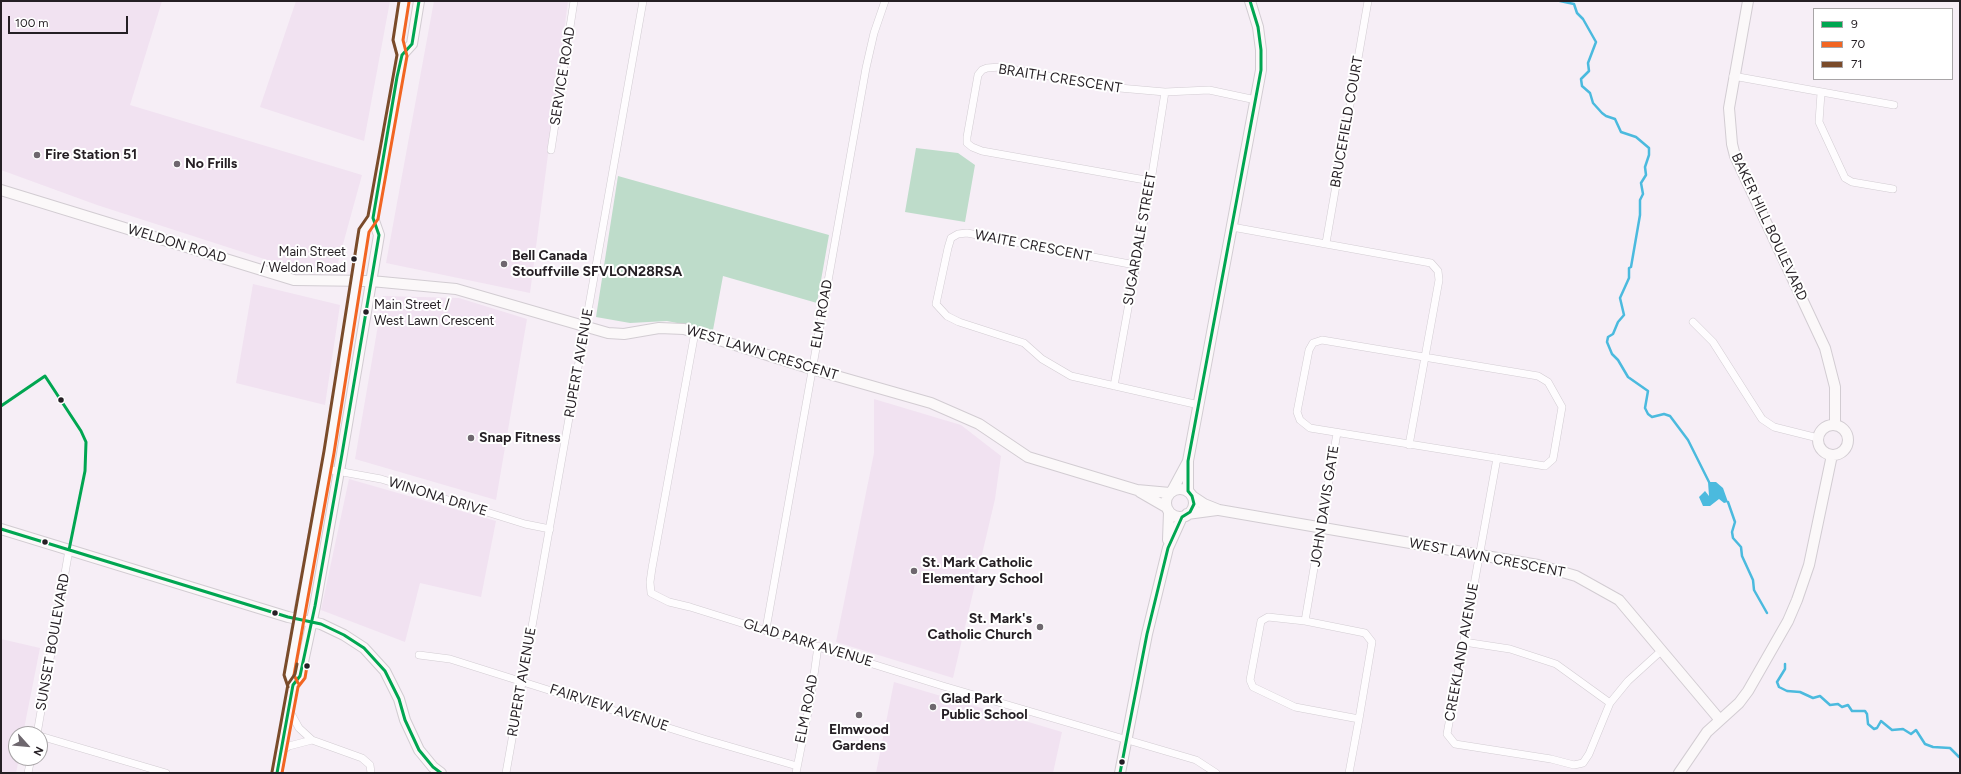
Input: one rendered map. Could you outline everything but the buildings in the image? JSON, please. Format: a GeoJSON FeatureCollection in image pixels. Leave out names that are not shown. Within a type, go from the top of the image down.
{"type":"FeatureCollection","features":[{"type":"Feature","properties":{"kind":"street"},"geometry":{"type":"LineString","coordinates":[[277,773],[293,685],[290,676],[298,619],[326,469],[364,230],[373,218],[402,55],[398,40],[404,1]]}},
{"type":"Feature","properties":{"kind":"street"},"geometry":{"type":"LineString","coordinates":[[402,55],[412,44],[420,1]]}},
{"type":"Feature","properties":{"kind":"street","name":"SERVICE ROAD"},"geometry":{"type":"LineString","coordinates":[[551,150],[574,1]]}},
{"type":"Feature","properties":{"kind":"street","name":"RUPERT AVENUE"},"geometry":{"type":"LineString","coordinates":[[506,773],[643,1]]}},
{"type":"Feature","properties":{"kind":"street","name":"ELM ROAD"},"geometry":{"type":"LineString","coordinates":[[766,630],[868,55],[885,1]]}},
{"type":"Feature","properties":{"kind":"street"},"geometry":{"type":"LineString","coordinates":[[1120,773],[1147,634],[1168,548],[1184,516],[1194,504],[1190,494],[1188,461],[1200,405],[1261,70],[1261,50],[1258,26],[1250,1]]}},
{"type":"Feature","properties":{"kind":"street","name":"BRUCEFIELD COURT"},"geometry":{"type":"LineString","coordinates":[[1326,243],[1368,1]]}},
{"type":"Feature","properties":{"kind":"street","name":"BAKER HILL BOULEVARD"},"geometry":{"type":"LineString","coordinates":[[1748,1],[1733,76],[1729,120],[1735,156],[1825,348],[1835,387],[1835,425]]}},
{"type":"Feature","properties":{"kind":"street","name":"BRAITH CRESCENT"},"geometry":{"type":"LineString","coordinates":[[1151,181],[982,151],[972,147],[967,143],[967,137],[978,75],[982,70],[987,68],[1000,68],[1108,87],[1165,92],[1209,90],[1256,100]]}},
{"type":"Feature","properties":{"kind":"street"},"geometry":{"type":"LineString","coordinates":[[1733,76],[1894,105]]}},
{"type":"Feature","properties":{"kind":"street","name":"SUGARDALE STREET"},"geometry":{"type":"LineString","coordinates":[[1114,386],[1151,181],[1165,92]]}},
{"type":"Feature","properties":{"kind":"street"},"geometry":{"type":"LineString","coordinates":[[1821,93],[1819,122],[1845,178],[1851,182],[1893,189]]}},
{"type":"Feature","properties":{"kind":"street","name":"WELDON ROAD"},"geometry":{"type":"LineString","coordinates":[[1,190],[294,280],[371,281]]}},
{"type":"Feature","properties":{"kind":"street"},"geometry":{"type":"LineString","coordinates":[[293,685],[300,676],[311,623],[379,235],[373,218]]}},
{"type":"Feature","properties":{"kind":"street"},"geometry":{"type":"LineString","coordinates":[[1232,226],[1431,263],[1438,271],[1439,280],[1409,445]]}},
{"type":"Feature","properties":{"kind":"street","name":"WAITE CRESCENT"},"geometry":{"type":"LineString","coordinates":[[1135,265],[967,233],[958,234],[951,238],[936,304],[947,316],[959,322],[1024,343],[1042,359],[1071,376],[1200,405]]}},
{"type":"Feature","properties":{"kind":"street","name":"WEST LAWN CRESCENT"},"geometry":{"type":"LineString","coordinates":[[371,281],[456,288],[608,333],[624,334],[658,328],[678,328],[695,332],[812,370],[931,403],[979,424],[1028,457],[1137,490],[1171,492]]}},
{"type":"Feature","properties":{"kind":"street"},"geometry":{"type":"LineString","coordinates":[[1693,322],[1713,342],[1765,421],[1774,427],[1818,438]]}},
{"type":"Feature","properties":{"kind":"street","name":"GLAD PARK AVENUE"},"geometry":{"type":"LineString","coordinates":[[695,332],[650,582],[651,593],[669,602],[690,606],[943,686],[1196,760],[1215,772]]}},
{"type":"Feature","properties":{"kind":"street","name":"JOHN DAVIS GATE"},"geometry":{"type":"LineString","coordinates":[[1322,340],[1424,358],[1538,376],[1548,382],[1562,407],[1553,459],[1544,466],[1310,428],[1300,420],[1297,412],[1309,350],[1313,343],[1322,340]]}},
{"type":"Feature","properties":{"kind":"street"},"geometry":{"type":"LineString","coordinates":[[1835,425],[1846,432],[1848,440],[1843,451],[1832,455],[1826,454],[1820,448],[1818,438],[1823,428],[1835,425]]}},
{"type":"Feature","properties":{"kind":"street","name":"JOHN DAVIS GATE"},"geometry":{"type":"LineString","coordinates":[[1305,621],[1337,433]]}},
{"type":"Feature","properties":{"kind":"street"},"geometry":{"type":"LineString","coordinates":[[1679,773],[1707,732],[1739,703],[1748,691],[1783,629],[1797,600],[1814,547],[1832,455]]}},
{"type":"Feature","properties":{"kind":"street","name":"CREEKLAND AVENUE"},"geometry":{"type":"LineString","coordinates":[[1497,458],[1448,734],[1454,744],[1551,759],[1574,765],[1583,763],[1589,754],[1610,703],[1628,681],[1661,651]]}},
{"type":"Feature","properties":{"kind":"street"},"geometry":{"type":"LineString","coordinates":[[1168,548],[1168,509],[1166,499],[1188,461]]}},
{"type":"Feature","properties":{"kind":"street","name":"WINONA DRIVE"},"geometry":{"type":"LineString","coordinates":[[326,469],[381,479],[525,524],[550,529]]}},
{"type":"Feature","properties":{"kind":"street"},"geometry":{"type":"LineString","coordinates":[[1171,492],[1180,489],[1190,494]]}},
{"type":"Feature","properties":{"kind":"street","name":"WEST LAWN CRESCENT"},"geometry":{"type":"LineString","coordinates":[[1137,490],[1168,509]]}},
{"type":"Feature","properties":{"kind":"street","name":"WEST LAWN CRESCENT"},"geometry":{"type":"LineString","coordinates":[[1190,494],[1204,504],[1219,510],[1479,554],[1538,565],[1576,576],[1619,600],[1720,720]]}},
{"type":"Feature","properties":{"kind":"street"},"geometry":{"type":"LineString","coordinates":[[1168,509],[1177,516],[1184,516]]}},
{"type":"Feature","properties":{"kind":"street","name":"WEST LAWN CRESCENT"},"geometry":{"type":"LineString","coordinates":[[1184,516],[1219,510]]}},
{"type":"Feature","properties":{"kind":"street"},"geometry":{"type":"LineString","coordinates":[[1,529],[311,623],[321,624],[344,635],[364,648],[385,671],[399,699],[405,720],[420,750],[432,767],[441,773]]}},
{"type":"Feature","properties":{"kind":"street","name":"SUNSET BOULEVARD"},"geometry":{"type":"LineString","coordinates":[[38,726],[69,550]]}},
{"type":"Feature","properties":{"kind":"street"},"geometry":{"type":"LineString","coordinates":[[1349,773],[1359,719],[1372,642],[1365,633],[1305,621],[1268,617],[1261,621],[1250,680],[1253,687],[1295,707],[1359,719]]}},
{"type":"Feature","properties":{"kind":"street"},"geometry":{"type":"LineString","coordinates":[[1464,642],[1510,649],[1556,664],[1610,703]]}},
{"type":"Feature","properties":{"kind":"street","name":"ELM ROAD"},"geometry":{"type":"LineString","coordinates":[[797,770],[811,697],[818,646]]}},
{"type":"Feature","properties":{"kind":"street","name":"FAIRVIEW AVENUE"},"geometry":{"type":"LineString","coordinates":[[419,655],[450,659],[523,680],[570,697],[797,770]]}},
{"type":"Feature","properties":{"kind":"street"},"geometry":{"type":"LineString","coordinates":[[289,710],[299,728],[312,740],[362,758],[370,765],[372,773]]}},
{"type":"Feature","properties":{"kind":"street"},"geometry":{"type":"LineString","coordinates":[[48,738],[166,773]]}},
{"type":"Feature","properties":{"kind":"street"},"geometry":{"type":"LineString","coordinates":[[281,751],[289,746],[312,740]]}},
{"type":"Feature","properties":{"kind":"shaded area"},"geometry":{"type":"Polygon","coordinates":[[[1,1],[162,1],[130,105],[362,175],[337,266],[292,268],[97,205],[1,170],[1,1]]]}},
{"type":"Feature","properties":{"kind":"shaded area"},"geometry":{"type":"Polygon","coordinates":[[[296,1],[390,1],[364,141],[260,107],[296,1]]]}},
{"type":"Feature","properties":{"kind":"shaded area"},"geometry":{"type":"Polygon","coordinates":[[[434,1],[568,1],[530,293],[386,263],[434,1]]]}},
{"type":"Feature","properties":{"kind":"shaded area"},"geometry":{"type":"Polygon","coordinates":[[[253,284],[340,305],[325,405],[236,383],[253,284]]]}},
{"type":"Feature","properties":{"kind":"shaded area"},"geometry":{"type":"Polygon","coordinates":[[[383,296],[459,298],[527,319],[496,500],[355,459],[383,296]]]}},
{"type":"Feature","properties":{"kind":"shaded area","name":"St. Mark Catholic Elementary School"},"geometry":{"type":"Polygon","coordinates":[[[874,399],[961,425],[1001,456],[995,499],[953,678],[836,642],[874,453],[874,399]]]}},
{"type":"Feature","properties":{"kind":"shaded area"},"geometry":{"type":"Polygon","coordinates":[[[349,479],[496,521],[481,597],[420,583],[405,642],[321,610],[349,479]]]}},
{"type":"Feature","properties":{"kind":"shaded area"},"geometry":{"type":"Polygon","coordinates":[[[1,639],[40,648],[25,726],[8,726],[8,766],[17,766],[16,773],[1,773],[1,639]]]}},
{"type":"Feature","properties":{"kind":"shaded area","name":"Glad Park Public School"},"geometry":{"type":"Polygon","coordinates":[[[894,682],[1062,732],[1053,773],[876,773],[894,682]]]}},
{"type":"Feature","properties":{"kind":"green space"},"geometry":{"type":"Polygon","coordinates":[[[916,148],[958,153],[975,165],[965,222],[905,212],[916,148]]]}},
{"type":"Feature","properties":{"kind":"green space"},"geometry":{"type":"Polygon","coordinates":[[[618,176],[829,235],[817,303],[723,276],[713,330],[667,321],[630,323],[596,317],[618,176]]]}},
{"type":"Feature","properties":{"kind":"water"},"geometry":{"type":"Polygon","coordinates":[[[1708,482],[1716,482],[1723,488],[1728,502],[1724,503],[1719,499],[1710,506],[1703,506],[1699,497],[1705,491],[1709,496],[1708,482]]]}},
{"type":"Feature","properties":{"kind":"waterway"},"geometry":{"type":"LineString","coordinates":[[1560,1],[1574,4],[1577,13],[1583,19],[1596,42],[1588,63],[1589,71],[1581,79],[1582,86],[1590,93],[1593,103],[1602,113],[1615,119],[1621,132],[1636,137],[1649,148],[1649,155],[1645,167],[1646,175],[1641,183],[1643,194],[1640,200],[1640,215],[1631,267],[1629,268],[1629,278],[1620,298],[1624,315],[1618,322],[1613,334],[1608,337],[1607,342],[1612,354],[1618,360],[1628,377],[1648,391],[1645,408],[1648,414],[1652,417],[1664,414],[1670,416],[1688,440],[1709,482]]}},
{"type":"Feature","properties":{"kind":"waterway"},"geometry":{"type":"LineString","coordinates":[[1728,502],[1735,522],[1732,532],[1733,538],[1741,547],[1742,556],[1753,580],[1754,590],[1767,613]]}},
{"type":"Feature","properties":{"kind":"waterway"},"geometry":{"type":"LineString","coordinates":[[1785,664],[1785,669],[1777,682],[1779,687],[1787,691],[1800,692],[1813,698],[1820,696],[1830,705],[1838,704],[1842,707],[1848,705],[1852,711],[1865,711],[1867,714],[1868,724],[1874,729],[1877,728],[1881,721],[1892,730],[1903,729],[1911,734],[1916,730],[1925,744],[1933,747],[1950,748],[1960,757]]}},
{"type":"Feature","properties":{"kind":"transit line","name":"71"},"geometry":{"type":"LineString","coordinates":[[288,687],[284,675],[324,451],[359,229],[368,216],[397,55],[393,40],[399,1]]}},
{"type":"Feature","properties":{"kind":"transit line","name":"9"},"geometry":{"type":"LineString","coordinates":[[277,773],[293,685],[300,676],[315,606],[342,454],[379,235],[373,218],[397,77],[402,55],[412,44],[419,1]]}},
{"type":"Feature","properties":{"kind":"transit line","name":"9"},"geometry":{"type":"LineString","coordinates":[[1120,773],[1147,634],[1168,548],[1182,517],[1190,512],[1194,504],[1192,496],[1188,491],[1188,461],[1261,70],[1261,50],[1258,27],[1250,1]]}},
{"type":"Feature","properties":{"kind":"transit line","name":"70"},"geometry":{"type":"LineString","coordinates":[[298,683],[294,675],[334,453],[369,232],[378,219],[407,56],[403,40],[409,2]]}},
{"type":"Feature","properties":{"kind":"transit line","name":"9"},"geometry":{"type":"LineString","coordinates":[[1,406],[45,376],[81,431],[86,442],[85,471],[69,550]]}},
{"type":"Feature","properties":{"kind":"transit line","name":"9"},"geometry":{"type":"LineString","coordinates":[[1,529],[288,617],[321,624],[344,635],[364,648],[385,671],[399,699],[405,720],[419,750],[433,767],[441,773]]}},
{"type":"Feature","properties":{"kind":"transit line","name":"71"},"geometry":{"type":"LineString","coordinates":[[272,772],[288,684],[295,674],[297,664]]}},
{"type":"Feature","properties":{"kind":"transit line","name":"70"},"geometry":{"type":"LineString","coordinates":[[282,773],[298,687],[305,678],[307,666]]}},
{"type":"Feature","properties":{"kind":"place","name":"Fire Station 51"},"geometry":{"type":"Point","coordinates":[37,155]}},
{"type":"Feature","properties":{"kind":"place","name":"No Frills"},"geometry":{"type":"Point","coordinates":[177,164]}},
{"type":"Feature","properties":{"kind":"place","name":"Main Street / Weldon Road"},"geometry":{"type":"Point","coordinates":[354,259]}},
{"type":"Feature","properties":{"kind":"place","name":"Bell Canada Stouffville SFVLON28RSA"},"geometry":{"type":"Point","coordinates":[504,264]}},
{"type":"Feature","properties":{"kind":"place","name":"Main Street / West Lawn Crescent"},"geometry":{"type":"Point","coordinates":[366,312]}},
{"type":"Feature","properties":{"kind":"place","name":"Snap Fitness"},"geometry":{"type":"Point","coordinates":[471,438]}},
{"type":"Feature","properties":{"kind":"place","name":"St. Mark Catholic Elementary School"},"geometry":{"type":"Point","coordinates":[914,571]}},
{"type":"Feature","properties":{"kind":"place","name":"St. Mark's Catholic Church"},"geometry":{"type":"Point","coordinates":[1040,627]}},
{"type":"Feature","properties":{"kind":"place","name":"Glad Park Public School"},"geometry":{"type":"Point","coordinates":[933,707]}},
{"type":"Feature","properties":{"kind":"place","name":"Elmwood Gardens"},"geometry":{"type":"Point","coordinates":[859,715]}}]}
